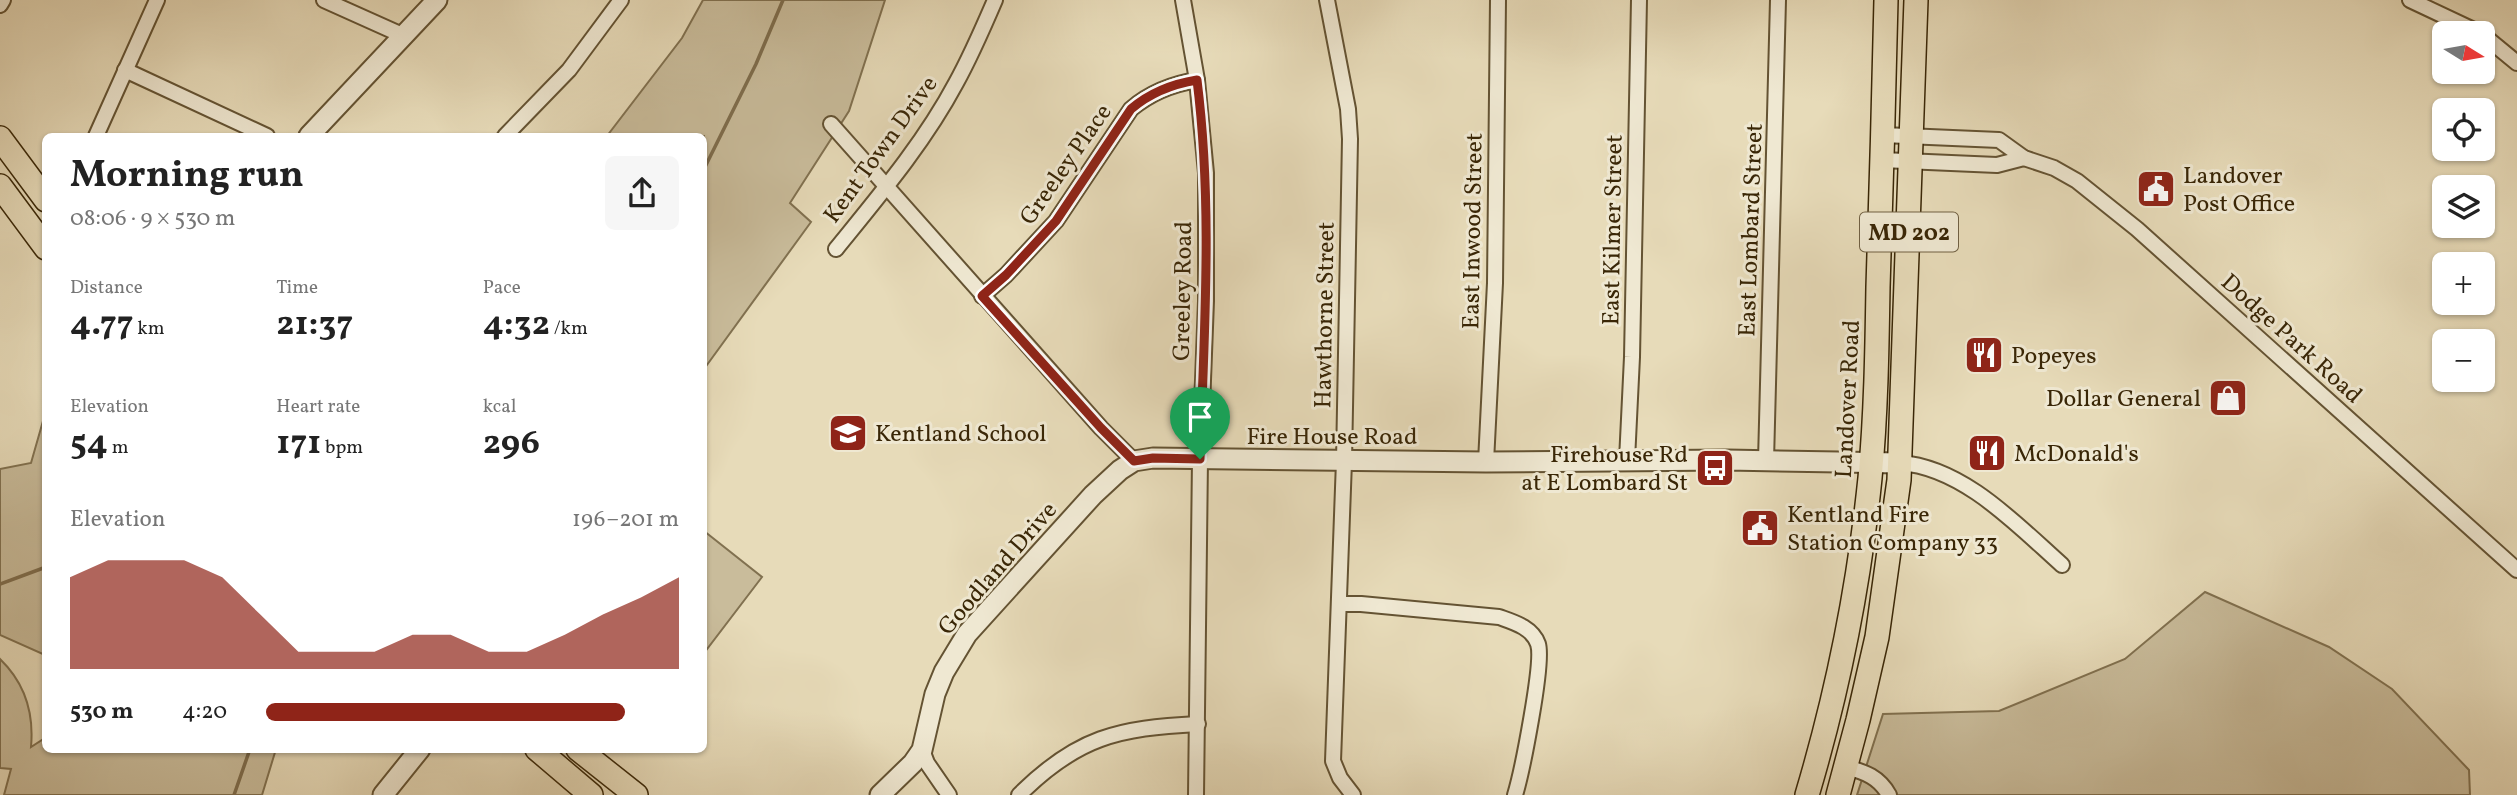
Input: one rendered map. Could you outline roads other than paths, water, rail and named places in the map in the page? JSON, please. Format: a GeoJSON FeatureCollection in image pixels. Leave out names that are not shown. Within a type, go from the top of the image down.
{"type":"FeatureCollection","features":[{"type":"Feature","properties":{"kind":"main road","name":"Landover Road"},"geometry":{"type":"LineString","coordinates":[[1807,795],[1846,643],[1861,553],[1871,462],[1886,0]]}},
{"type":"Feature","properties":{"kind":"main road","name":"MD 202"},"geometry":{"type":"LineString","coordinates":[[1838,795],[1858,720],[1881,611],[1900,463],[1916,0]]}},
{"type":"Feature","properties":{"kind":"main road"},"geometry":{"type":"LineString","coordinates":[[0,138],[42,195]]}},
{"type":"Feature","properties":{"kind":"main road"},"geometry":{"type":"LineString","coordinates":[[0,186],[42,243]]}},
{"type":"Feature","properties":{"kind":"main road"},"geometry":{"type":"LineString","coordinates":[[542,753],[591,795]]}},
{"type":"Feature","properties":{"kind":"main road"},"geometry":{"type":"LineString","coordinates":[[583,753],[636,795]]}},
{"type":"Feature","properties":{"kind":"main road"},"geometry":{"type":"LineString","coordinates":[[1818,759],[1846,767]]}},
{"type":"Feature","properties":{"kind":"street"},"geometry":{"type":"LineString","coordinates":[[0,5],[3,0]]}},
{"type":"Feature","properties":{"kind":"street"},"geometry":{"type":"LineString","coordinates":[[97,133],[157,0]]}},
{"type":"Feature","properties":{"kind":"street"},"geometry":{"type":"LineString","coordinates":[[324,0],[402,35]]}},
{"type":"Feature","properties":{"kind":"street"},"geometry":{"type":"LineString","coordinates":[[312,133],[437,0]]}},
{"type":"Feature","properties":{"kind":"street"},"geometry":{"type":"LineString","coordinates":[[508,133],[569,70],[621,0]]}},
{"type":"Feature","properties":{"kind":"street","name":"Kent Town Drive"},"geometry":{"type":"LineString","coordinates":[[836,248],[933,122],[956,83],[995,0]]}},
{"type":"Feature","properties":{"kind":"street","name":"Greeley Road"},"geometry":{"type":"LineString","coordinates":[[1183,0],[1197,80],[1207,184],[1196,795]]}},
{"type":"Feature","properties":{"kind":"street","name":"Hawthorne Street"},"geometry":{"type":"LineString","coordinates":[[1327,0],[1346,98],[1350,139],[1344,461],[1333,761],[1340,779],[1353,795]]}},
{"type":"Feature","properties":{"kind":"street","name":"East Inwood Street"},"geometry":{"type":"LineString","coordinates":[[1486,462],[1494,284],[1498,0]]}},
{"type":"Feature","properties":{"kind":"street","name":"East Kilmer Street"},"geometry":{"type":"LineString","coordinates":[[1627,460],[1632,357],[1639,0]]}},
{"type":"Feature","properties":{"kind":"street","name":"East Lombard Street"},"geometry":{"type":"LineString","coordinates":[[1766,460],[1778,0]]}},
{"type":"Feature","properties":{"kind":"street"},"geometry":{"type":"LineString","coordinates":[[2410,0],[2454,21]]}},
{"type":"Feature","properties":{"kind":"street"},"geometry":{"type":"LineString","coordinates":[[2496,46],[2517,63]]}},
{"type":"Feature","properties":{"kind":"street"},"geometry":{"type":"LineString","coordinates":[[125,71],[260,133]]}},
{"type":"Feature","properties":{"kind":"street","name":"Greeley Place"},"geometry":{"type":"LineString","coordinates":[[982,296],[1006,275],[1056,221],[1131,109],[1161,89],[1197,80]]}},
{"type":"Feature","properties":{"kind":"street"},"geometry":{"type":"LineString","coordinates":[[831,124],[862,156],[982,296],[1134,461]]}},
{"type":"Feature","properties":{"kind":"street","name":"Dodge Park Road"},"geometry":{"type":"LineString","coordinates":[[1883,135],[1999,140],[2024,158],[2067,174],[2111,207],[2517,570]]}},
{"type":"Feature","properties":{"kind":"street"},"geometry":{"type":"LineString","coordinates":[[1882,160],[1997,165],[2024,158]]}},
{"type":"Feature","properties":{"kind":"street","name":"Fire House Road"},"geometry":{"type":"LineString","coordinates":[[1134,461],[1153,458],[1486,462],[1766,460],[1900,463]]}},
{"type":"Feature","properties":{"kind":"street","name":"Goodland Drive"},"geometry":{"type":"LineString","coordinates":[[922,750],[929,713],[939,683],[967,634],[1094,495],[1120,470],[1134,461]]}},
{"type":"Feature","properties":{"kind":"street"},"geometry":{"type":"LineString","coordinates":[[1900,463],[1922,465],[1937,470],[1965,486],[2000,511],[2062,565]]}},
{"type":"Feature","properties":{"kind":"street"},"geometry":{"type":"LineString","coordinates":[[1340,604],[1499,617],[1516,622],[1527,630],[1538,644],[1538,664],[1522,770],[1515,795]]}},
{"type":"Feature","properties":{"kind":"street"},"geometry":{"type":"LineString","coordinates":[[1019,795],[1061,757],[1091,742],[1139,728],[1198,724]]}},
{"type":"Feature","properties":{"kind":"street"},"geometry":{"type":"LineString","coordinates":[[880,795],[913,763],[922,750]]}},
{"type":"Feature","properties":{"kind":"street"},"geometry":{"type":"LineString","coordinates":[[922,750],[927,764],[949,795]]}},
{"type":"Feature","properties":{"kind":"street"},"geometry":{"type":"LineString","coordinates":[[383,795],[417,753]]}},
{"type":"Feature","properties":{"kind":"street"},"geometry":{"type":"LineString","coordinates":[[1846,767],[1871,775],[1889,795]]}},
{"type":"Feature","properties":{"kind":"waterway"},"geometry":{"type":"LineString","coordinates":[[707,163],[756,64],[783,0]]}},
{"type":"Feature","properties":{"kind":"waterway"},"geometry":{"type":"LineString","coordinates":[[0,584],[42,568]]}},
{"type":"Feature","properties":{"kind":"waterway"},"geometry":{"type":"LineString","coordinates":[[234,795],[249,753]]}},
{"type":"Feature","properties":{"kind":"place","name":"Landover Post Office"},"geometry":{"type":"Point","coordinates":[2156,189]}},
{"type":"Feature","properties":{"kind":"place","name":"Popeyes"},"geometry":{"type":"Point","coordinates":[1984,355]}},
{"type":"Feature","properties":{"kind":"place","name":"Dollar General"},"geometry":{"type":"Point","coordinates":[2228,398]}},
{"type":"Feature","properties":{"kind":"place","name":"Kentland School"},"geometry":{"type":"Point","coordinates":[848,433]}},
{"type":"Feature","properties":{"kind":"place","name":"McDonald's"},"geometry":{"type":"Point","coordinates":[1987,453]}},
{"type":"Feature","properties":{"kind":"place","name":"Firehouse Rd at E Lombard St"},"geometry":{"type":"Point","coordinates":[1715,468]}},
{"type":"Feature","properties":{"kind":"place","name":"Kentland Fire Station Company 33"},"geometry":{"type":"Point","coordinates":[1760,528]}}]}
